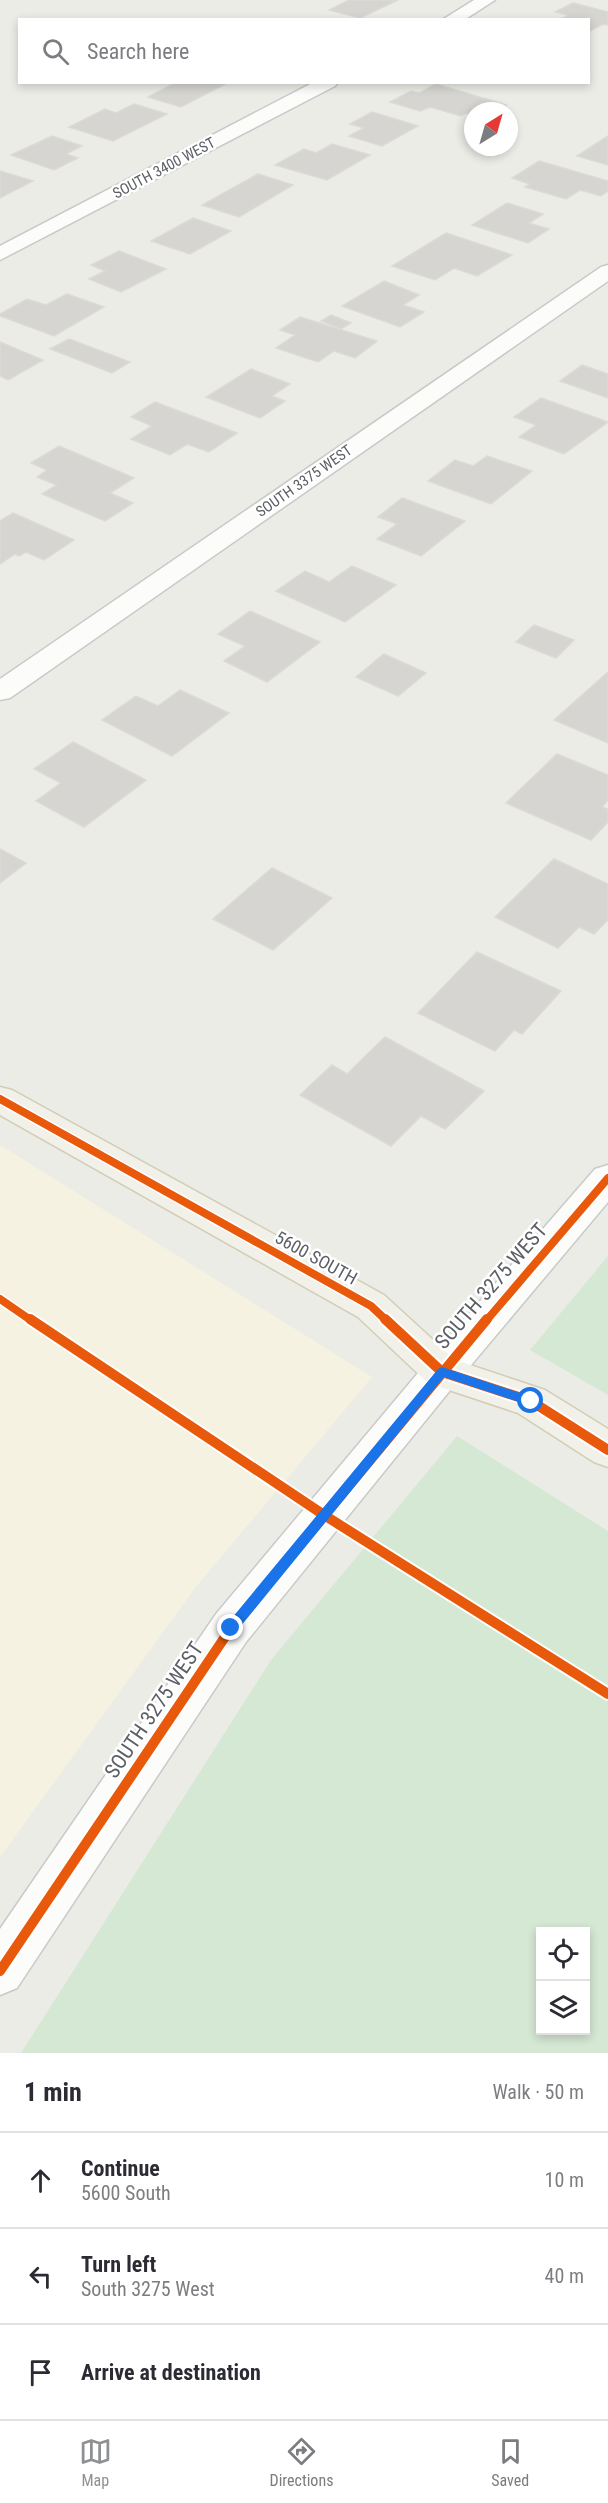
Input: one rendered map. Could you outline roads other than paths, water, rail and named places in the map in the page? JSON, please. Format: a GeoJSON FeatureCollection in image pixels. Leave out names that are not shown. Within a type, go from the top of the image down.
{"type":"FeatureCollection","features":[{"type":"Feature","properties":{"kind":"main road","name":"5600 SOUTH"},"geometry":{"type":"LineString","coordinates":[[0,1099],[371,1306],[442,1372],[531,1401],[608,1449]]}},
{"type":"Feature","properties":{"kind":"street"},"geometry":{"type":"LineString","coordinates":[[454,18],[487,0]]}},
{"type":"Feature","properties":{"kind":"street","name":"SOUTH 3400 WEST"},"geometry":{"type":"LineString","coordinates":[[0,254],[325,84]]}},
{"type":"Feature","properties":{"kind":"street","name":"SOUTH 3375 WEST"},"geometry":{"type":"LineString","coordinates":[[0,692],[608,271]]}},
{"type":"Feature","properties":{"kind":"street","name":"SOUTH 3275 WEST"},"geometry":{"type":"LineString","coordinates":[[0,1971],[231,1628],[442,1372],[608,1178]]}}]}
